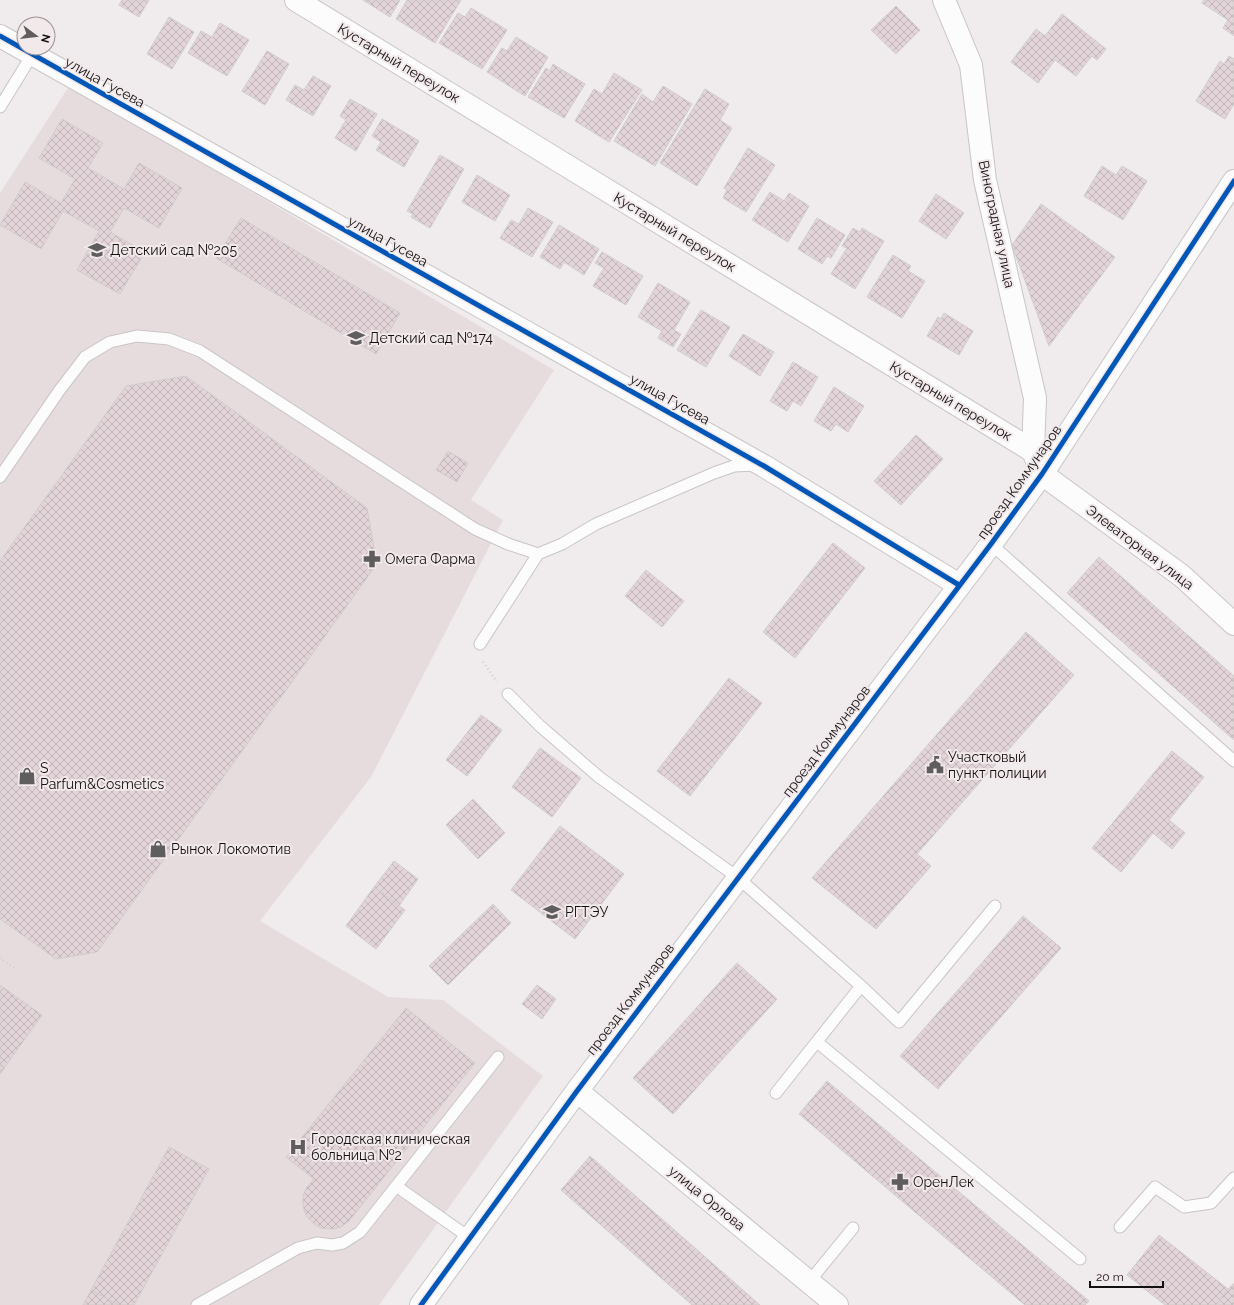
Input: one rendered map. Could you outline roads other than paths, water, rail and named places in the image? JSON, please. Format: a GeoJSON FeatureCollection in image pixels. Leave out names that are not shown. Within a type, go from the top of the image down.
{"type":"FeatureCollection","features":[{"type":"Feature","properties":{"kind":"street","name":"Кустарный переулок"},"geometry":{"type":"LineString","coordinates":[[296,0],[1032,451]]}},
{"type":"Feature","properties":{"kind":"street","name":"Виноградная улица"},"geometry":{"type":"LineString","coordinates":[[944,0],[971,65],[985,180],[1035,398],[1032,451]]}},
{"type":"Feature","properties":{"kind":"street","name":"улица Гусева"},"geometry":{"type":"LineString","coordinates":[[0,36],[16,46]]}},
{"type":"Feature","properties":{"kind":"street","name":"улица Гусева"},"geometry":{"type":"LineString","coordinates":[[34,56],[764,466],[959,585]]}},
{"type":"Feature","properties":{"kind":"street","name":"проезд Коммунаров"},"geometry":{"type":"LineString","coordinates":[[421,1305],[577,1091],[737,877],[991,544],[1042,474],[1234,180]]}},
{"type":"Feature","properties":{"kind":"street"},"geometry":{"type":"LineString","coordinates":[[1032,451],[1042,474]]}},
{"type":"Feature","properties":{"kind":"street","name":"Элеваторная улица"},"geometry":{"type":"LineString","coordinates":[[1042,474],[1182,576],[1234,624]]}},
{"type":"Feature","properties":{"kind":"street","name":"улица Орлова"},"geometry":{"type":"LineString","coordinates":[[577,1091],[834,1304]]}},
{"type":"Feature","properties":{"kind":"lane"},"geometry":{"type":"LineString","coordinates":[[0,107],[31,56]]}},
{"type":"Feature","properties":{"kind":"lane"},"geometry":{"type":"LineString","coordinates":[[0,477],[59,391],[85,357],[110,342],[137,336],[169,339],[200,351],[475,529],[508,544],[538,554]]}},
{"type":"Feature","properties":{"kind":"lane"},"geometry":{"type":"LineString","coordinates":[[480,644],[538,554],[562,544],[596,524],[714,473],[744,465],[764,466]]}},
{"type":"Feature","properties":{"kind":"lane"},"geometry":{"type":"LineString","coordinates":[[991,544],[1234,761]]}},
{"type":"Feature","properties":{"kind":"lane"},"geometry":{"type":"LineString","coordinates":[[508,694],[540,726],[599,777],[737,877],[861,986],[898,1022],[996,906]]}},
{"type":"Feature","properties":{"kind":"lane"},"geometry":{"type":"LineString","coordinates":[[776,1093],[861,986]]}},
{"type":"Feature","properties":{"kind":"lane"},"geometry":{"type":"LineString","coordinates":[[817,1042],[1080,1259]]}},
{"type":"Feature","properties":{"kind":"lane"},"geometry":{"type":"LineString","coordinates":[[197,1305],[298,1248],[317,1243],[343,1243],[360,1232],[498,1057]]}},
{"type":"Feature","properties":{"kind":"lane"},"geometry":{"type":"LineString","coordinates":[[1120,1227],[1155,1187],[1184,1207],[1211,1204],[1234,1178]]}},
{"type":"Feature","properties":{"kind":"lane"},"geometry":{"type":"LineString","coordinates":[[396,1186],[470,1238]]}},
{"type":"Feature","properties":{"kind":"lane"},"geometry":{"type":"LineString","coordinates":[[809,1282],[853,1228]]}},
{"type":"Feature","properties":{"kind":"place","name":"Детский сад №205"},"geometry":{"type":"Point","coordinates":[97,250]}},
{"type":"Feature","properties":{"kind":"place","name":"Детский сад №174"},"geometry":{"type":"Point","coordinates":[356,338]}},
{"type":"Feature","properties":{"kind":"place","name":"Омега Фарма"},"geometry":{"type":"Point","coordinates":[372,559]}},
{"type":"Feature","properties":{"kind":"place","name":"Участковый пункт полиции"},"geometry":{"type":"Point","coordinates":[935,765]}},
{"type":"Feature","properties":{"kind":"place","name":"S Parfum&Cosmetics"},"geometry":{"type":"Point","coordinates":[27,776]}},
{"type":"Feature","properties":{"kind":"place","name":"Рынок Локомотив"},"geometry":{"type":"Point","coordinates":[158,849]}},
{"type":"Feature","properties":{"kind":"place","name":"РГТЭУ"},"geometry":{"type":"Point","coordinates":[552,912]}},
{"type":"Feature","properties":{"kind":"place","name":"Городская клиническая больница №2"},"geometry":{"type":"Point","coordinates":[298,1147]}},
{"type":"Feature","properties":{"kind":"place","name":"ОренЛек"},"geometry":{"type":"Point","coordinates":[900,1182]}}]}
